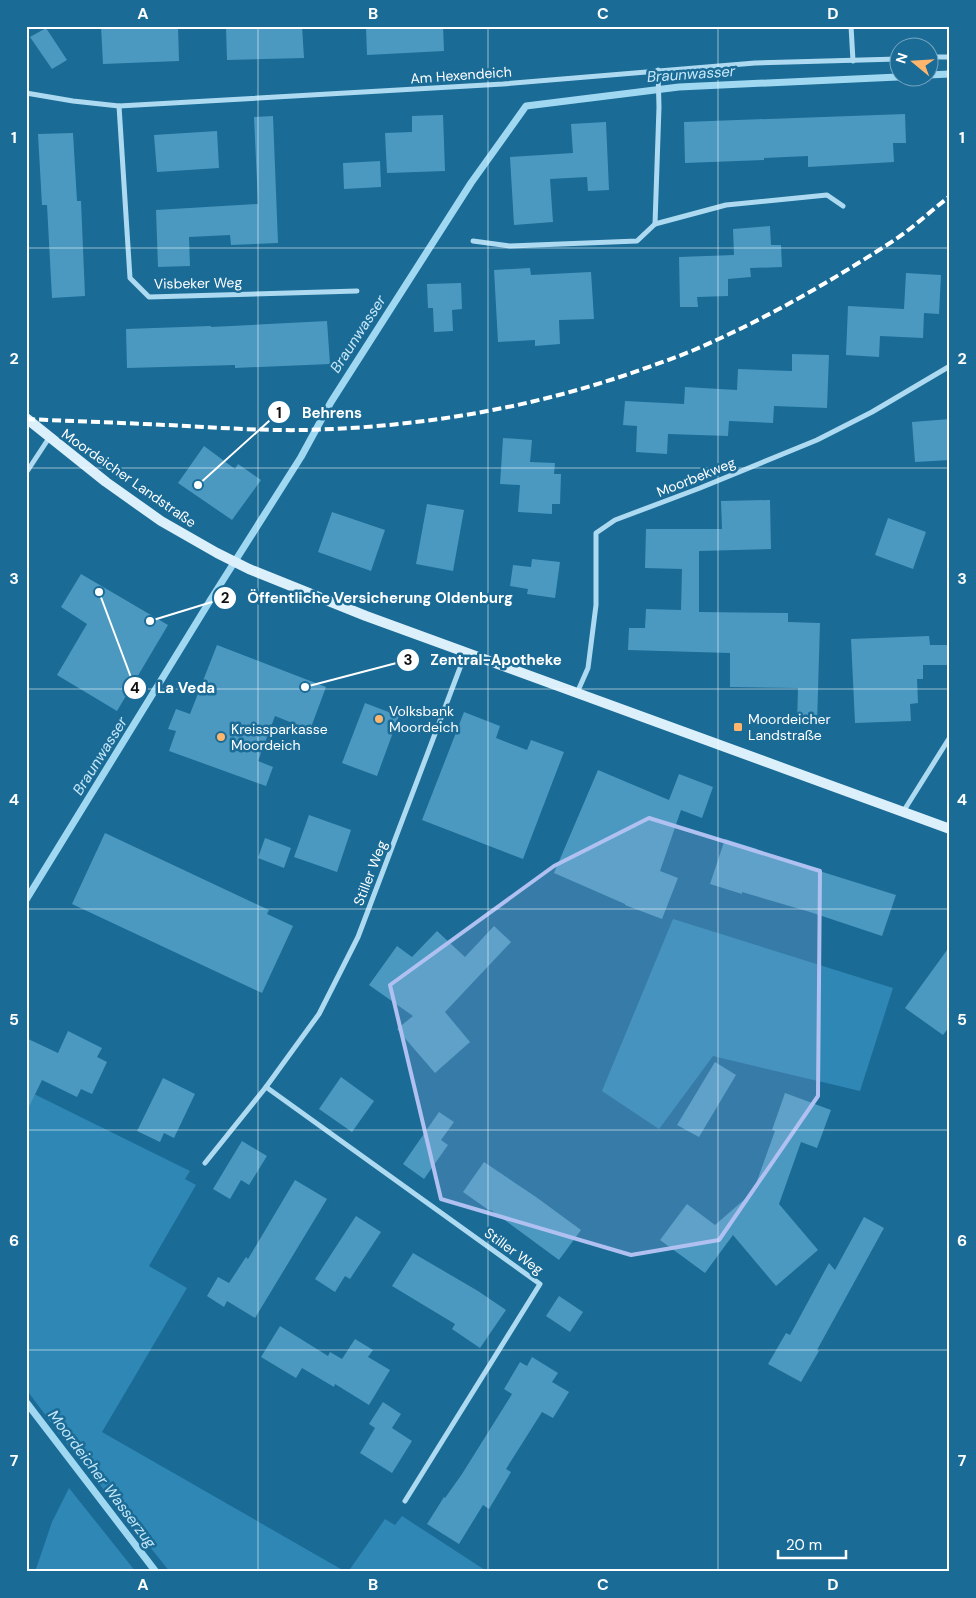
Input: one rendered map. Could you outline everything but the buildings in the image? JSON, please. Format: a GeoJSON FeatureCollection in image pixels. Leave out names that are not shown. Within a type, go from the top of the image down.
{"type":"FeatureCollection","features":[{"type":"Feature","properties":{"kind":"main road","name":"Moordeicher Landstraße"},"geometry":{"type":"LineString","coordinates":[[26,418],[106,482],[161,521],[249,569],[466,652],[950,828]]}},
{"type":"Feature","properties":{"kind":"street"},"geometry":{"type":"LineString","coordinates":[[852,26],[853,61]]}},
{"type":"Feature","properties":{"kind":"street","name":"Am Hexendeich"},"geometry":{"type":"LineString","coordinates":[[26,93],[119,106],[503,84],[755,63],[888,59]]}},
{"type":"Feature","properties":{"kind":"street"},"geometry":{"type":"LineString","coordinates":[[655,224],[659,107],[658,70]]}},
{"type":"Feature","properties":{"kind":"street","name":"Visbeker Weg"},"geometry":{"type":"LineString","coordinates":[[119,106],[130,278],[149,297],[357,291]]}},
{"type":"Feature","properties":{"kind":"street"},"geometry":{"type":"LineString","coordinates":[[473,241],[510,246],[637,241],[655,224],[726,205],[827,195],[843,206]]}},
{"type":"Feature","properties":{"kind":"street","name":"Moorbekweg"},"geometry":{"type":"LineString","coordinates":[[577,693],[588,668],[596,604],[596,533],[615,520],[700,488],[817,440],[872,412],[950,366]]}},
{"type":"Feature","properties":{"kind":"street"},"geometry":{"type":"LineString","coordinates":[[26,473],[49,438]]}},
{"type":"Feature","properties":{"kind":"street","name":"Stiller Weg"},"geometry":{"type":"LineString","coordinates":[[205,1163],[266,1087],[318,1014],[358,937],[466,652]]}},
{"type":"Feature","properties":{"kind":"street"},"geometry":{"type":"LineString","coordinates":[[903,812],[950,737]]}},
{"type":"Feature","properties":{"kind":"street","name":"Stiller Weg"},"geometry":{"type":"LineString","coordinates":[[266,1087],[540,1284],[405,1501]]}},
{"type":"Feature","properties":{"kind":"highlighted area"},"geometry":{"type":"Polygon","coordinates":[[[649,818],[820,871],[818,1096],[719,1240],[631,1255],[441,1199],[390,985],[554,866],[649,818]]]}},
{"type":"Feature","properties":{"kind":"shaded area"},"geometry":{"type":"Polygon","coordinates":[[[673,919],[893,988],[860,1091],[713,1056],[659,1129],[602,1091],[673,919]]]}},
{"type":"Feature","properties":{"kind":"shaded area"},"geometry":{"type":"Polygon","coordinates":[[[26,1090],[190,1171],[185,1179],[196,1185],[149,1266],[187,1288],[102,1432],[346,1572],[170,1572],[64,1440],[26,1389],[26,1090]]]}},
{"type":"Feature","properties":{"kind":"shaded area"},"geometry":{"type":"Polygon","coordinates":[[[69,1488],[136,1572],[35,1572],[52,1522],[69,1488]]]}},
{"type":"Feature","properties":{"kind":"shaded area"},"geometry":{"type":"Polygon","coordinates":[[[402,1516],[488,1572],[348,1572],[385,1519],[395,1525],[402,1516]]]}},
{"type":"Feature","properties":{"kind":"waterway","name":"Braunwasser"},"geometry":{"type":"LineString","coordinates":[[938,75],[950,74]]}},
{"type":"Feature","properties":{"kind":"waterway","name":"Braunwasser"},"geometry":{"type":"LineString","coordinates":[[26,900],[211,599],[301,457],[331,402],[471,183],[526,106],[679,87],[888,77]]}},
{"type":"Feature","properties":{"kind":"waterway","name":"Moordeicher Wasserzug"},"geometry":{"type":"LineString","coordinates":[[26,1402],[156,1572]]}},
{"type":"Feature","properties":{"kind":"railway"},"geometry":{"type":"LineString","coordinates":[[26,419],[306,430],[392,425],[434,420],[519,405],[561,395],[602,383],[694,350],[746,326],[822,285],[872,255],[903,234],[950,196]]}},
{"type":"Feature","properties":{"kind":"place","name":"Behrens"},"geometry":{"type":"Point","coordinates":[198,485]}},
{"type":"Feature","properties":{"kind":"place","name":"La Veda"},"geometry":{"type":"Point","coordinates":[99,592]}},
{"type":"Feature","properties":{"kind":"place","name":"Öffentliche Versicherung Oldenburg"},"geometry":{"type":"Point","coordinates":[150,621]}},
{"type":"Feature","properties":{"kind":"place","name":"Zentral-Apotheke"},"geometry":{"type":"Point","coordinates":[305,687]}},
{"type":"Feature","properties":{"kind":"place","name":"Volksbank Moordeich"},"geometry":{"type":"Point","coordinates":[379,719]}},
{"type":"Feature","properties":{"kind":"place","name":"Moordeicher Landstraße"},"geometry":{"type":"Point","coordinates":[738,727]}},
{"type":"Feature","properties":{"kind":"place","name":"Kreissparkasse Moordeich"},"geometry":{"type":"Point","coordinates":[221,737]}}]}
